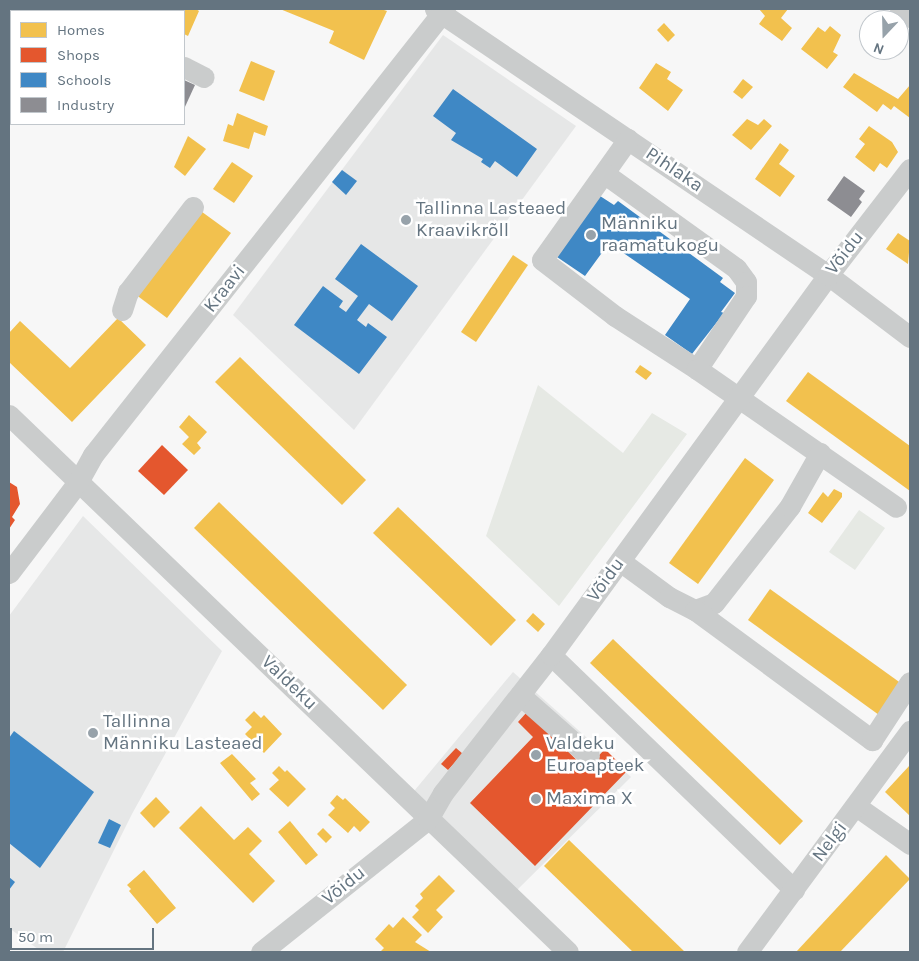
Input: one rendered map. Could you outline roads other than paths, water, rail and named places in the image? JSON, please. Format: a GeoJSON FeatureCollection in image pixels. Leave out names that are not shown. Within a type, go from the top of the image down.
{"type":"FeatureCollection","features":[{"type":"Feature","properties":{"kind":"street"},"geometry":{"type":"LineString","coordinates":[[900,9],[910,17]]}},
{"type":"Feature","properties":{"kind":"street","name":"Pihlaka"},"geometry":{"type":"LineString","coordinates":[[441,10],[828,275],[910,336]]}},
{"type":"Feature","properties":{"kind":"street","name":"Kraavi"},"geometry":{"type":"LineString","coordinates":[[9,573],[78,482],[100,448],[441,10]]}},
{"type":"Feature","properties":{"kind":"street"},"geometry":{"type":"LineString","coordinates":[[185,68],[204,77]]}},
{"type":"Feature","properties":{"kind":"street"},"geometry":{"type":"LineString","coordinates":[[628,139],[605,174],[542,260],[615,316],[740,396],[896,507]]}},
{"type":"Feature","properties":{"kind":"street","name":"Võidu"},"geometry":{"type":"LineString","coordinates":[[261,952],[428,819],[443,793],[551,655],[828,275],[910,169]]}},
{"type":"Feature","properties":{"kind":"street"},"geometry":{"type":"LineString","coordinates":[[605,174],[736,268],[746,282],[746,296],[697,369]]}},
{"type":"Feature","properties":{"kind":"street"},"geometry":{"type":"LineString","coordinates":[[122,310],[128,292],[193,207]]}},
{"type":"Feature","properties":{"kind":"street","name":"Valdeku"},"geometry":{"type":"LineString","coordinates":[[9,415],[568,952]]}},
{"type":"Feature","properties":{"kind":"street"},"geometry":{"type":"LineString","coordinates":[[694,610],[714,603],[790,506],[820,453]]}},
{"type":"Feature","properties":{"kind":"street"},"geometry":{"type":"LineString","coordinates":[[620,561],[669,596],[694,610],[872,740],[910,682]]}},
{"type":"Feature","properties":{"kind":"street"},"geometry":{"type":"LineString","coordinates":[[551,655],[794,890]]}},
{"type":"Feature","properties":{"kind":"street"},"geometry":{"type":"LineString","coordinates":[[520,695],[589,756]]}},
{"type":"Feature","properties":{"kind":"street","name":"Nelgi"},"geometry":{"type":"LineString","coordinates":[[747,952],[910,731]]}},
{"type":"Feature","properties":{"kind":"street"},"geometry":{"type":"LineString","coordinates":[[856,806],[910,844]]}},
{"type":"Feature","properties":{"kind":"place","name":"Tallinna Lasteaed Kraavikrõll"},"geometry":{"type":"Point","coordinates":[406,220]}},
{"type":"Feature","properties":{"kind":"place","name":"Männiku raamatukogu"},"geometry":{"type":"Point","coordinates":[591,235]}},
{"type":"Feature","properties":{"kind":"place","name":"Tallinna Männiku Lasteaed"},"geometry":{"type":"Point","coordinates":[93,733]}},
{"type":"Feature","properties":{"kind":"place","name":"Valdeku Euroapteek"},"geometry":{"type":"Point","coordinates":[536,755]}},
{"type":"Feature","properties":{"kind":"place","name":"Maxima X"},"geometry":{"type":"Point","coordinates":[536,799]}}]}
